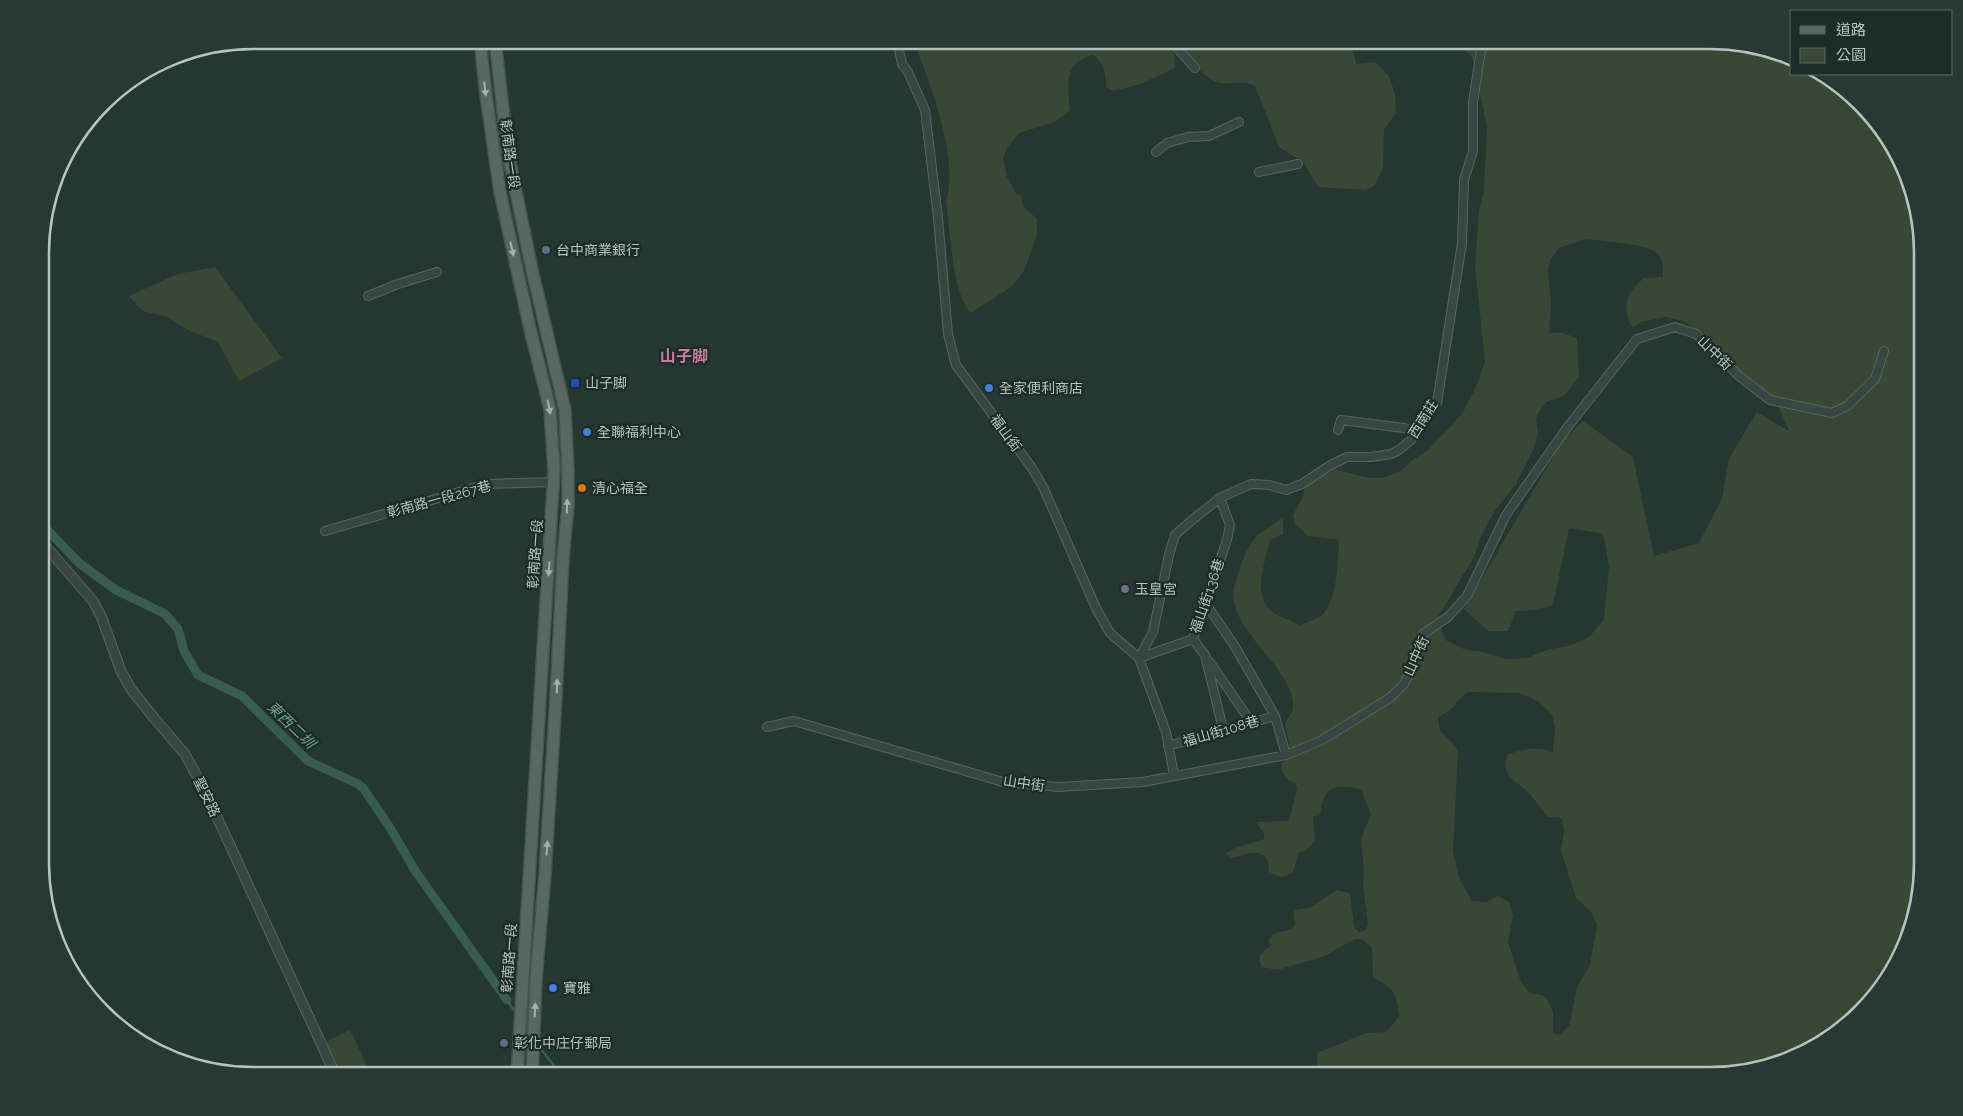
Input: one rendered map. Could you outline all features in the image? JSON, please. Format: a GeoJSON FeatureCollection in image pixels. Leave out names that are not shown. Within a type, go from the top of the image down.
{"type":"FeatureCollection","features":[{"type":"Feature","properties":{"kind":"main road","name":"彰南路一段"},"geometry":{"type":"LineString","coordinates":[[481,49],[500,192],[550,409],[554,482],[518,1067]]}},
{"type":"Feature","properties":{"kind":"main road","name":"彰南路一段"},"geometry":{"type":"LineString","coordinates":[[496,49],[512,170],[532,270],[565,410],[568,471],[568,506],[562,558],[556,697],[545,874],[536,979],[532,1067]]}},
{"type":"Feature","properties":{"kind":"street","name":"福山街"},"geometry":{"type":"LineString","coordinates":[[898,49],[902,64],[908,72],[925,110],[938,218],[948,334],[956,365],[1032,468],[1043,487],[1096,608],[1110,633],[1138,658],[1166,732],[1174,775]]}},
{"type":"Feature","properties":{"kind":"street"},"geometry":{"type":"LineString","coordinates":[[1178,49],[1195,68]]}},
{"type":"Feature","properties":{"kind":"street","name":"西南莊"},"geometry":{"type":"LineString","coordinates":[[1138,658],[1153,632],[1168,555],[1175,535],[1220,498],[1251,484],[1269,485],[1286,490],[1302,484],[1329,466],[1347,458],[1391,454],[1399,450],[1411,440],[1437,402],[1462,243],[1464,180],[1473,151],[1472,102],[1482,49]]}},
{"type":"Feature","properties":{"kind":"street"},"geometry":{"type":"LineString","coordinates":[[1156,152],[1166,143],[1188,137],[1209,136],[1239,122]]}},
{"type":"Feature","properties":{"kind":"street"},"geometry":{"type":"LineString","coordinates":[[1260,172],[1298,164]]}},
{"type":"Feature","properties":{"kind":"street"},"geometry":{"type":"LineString","coordinates":[[368,296],[437,272]]}},
{"type":"Feature","properties":{"kind":"street","name":"山中街"},"geometry":{"type":"LineString","coordinates":[[768,727],[794,721],[1003,782],[1058,788],[1143,782],[1286,755],[1320,741],[1354,721],[1392,697],[1404,684],[1410,673],[1423,634],[1448,617],[1466,596],[1506,515],[1566,429],[1637,339],[1675,326],[1696,334],[1739,376],[1770,400],[1832,413],[1847,406],[1875,379],[1884,351]]}},
{"type":"Feature","properties":{"kind":"street"},"geometry":{"type":"LineString","coordinates":[[1338,430],[1341,420],[1404,428],[1417,432]]}},
{"type":"Feature","properties":{"kind":"street","name":"彰南路一段267巷"},"geometry":{"type":"LineString","coordinates":[[326,531],[487,484],[554,482]]}},
{"type":"Feature","properties":{"kind":"street","name":"福山街136巷"},"geometry":{"type":"LineString","coordinates":[[1138,658],[1193,639],[1206,604],[1230,525],[1220,498]]}},
{"type":"Feature","properties":{"kind":"street","name":"聖安路"},"geometry":{"type":"LineString","coordinates":[[49,550],[94,601],[121,671],[128,683],[154,718],[185,754],[205,791],[332,1067]]}},
{"type":"Feature","properties":{"kind":"street"},"geometry":{"type":"LineString","coordinates":[[1206,604],[1234,645],[1275,716],[1286,755]]}},
{"type":"Feature","properties":{"kind":"street"},"geometry":{"type":"LineString","coordinates":[[1193,639],[1251,722]]}},
{"type":"Feature","properties":{"kind":"street"},"geometry":{"type":"LineString","coordinates":[[1205,655],[1224,729]]}},
{"type":"Feature","properties":{"kind":"street","name":"福山街108巷"},"geometry":{"type":"LineString","coordinates":[[1168,746],[1275,716]]}},
{"type":"Feature","properties":{"kind":"green space"},"geometry":{"type":"Polygon","coordinates":[[[916,49],[1174,50],[1175,68],[1141,84],[1114,91],[1106,87],[1106,77],[1100,61],[1093,55],[1083,58],[1072,69],[1068,84],[1070,110],[1055,122],[1019,133],[1007,148],[1003,158],[1007,177],[1016,194],[1021,196],[1023,206],[1037,219],[1037,235],[1024,271],[1011,287],[971,313],[960,292],[956,277],[946,201],[949,184],[949,164],[946,142],[927,76],[916,49]]]}},
{"type":"Feature","properties":{"kind":"green space"},"geometry":{"type":"Polygon","coordinates":[[[1183,49],[1353,49],[1356,64],[1375,62],[1389,76],[1395,94],[1396,113],[1384,129],[1383,168],[1374,186],[1365,190],[1318,187],[1303,162],[1279,147],[1255,86],[1243,82],[1221,83],[1215,81],[1202,72],[1183,49]]]}},
{"type":"Feature","properties":{"kind":"green space"},"geometry":{"type":"Polygon","coordinates":[[[1465,49],[1724,49],[1763,56],[1789,64],[1790,75],[1812,76],[1845,99],[1864,118],[1880,139],[1893,162],[1907,200],[1914,239],[1913,890],[1899,942],[1880,977],[1864,998],[1845,1017],[1824,1033],[1789,1052],[1763,1060],[1724,1067],[1318,1067],[1317,1053],[1366,1033],[1386,1032],[1399,1017],[1397,1002],[1393,992],[1373,977],[1372,948],[1362,939],[1355,939],[1323,957],[1277,970],[1262,967],[1259,961],[1260,955],[1270,946],[1269,939],[1273,934],[1292,929],[1295,924],[1293,917],[1295,910],[1309,908],[1337,890],[1350,893],[1354,927],[1359,932],[1366,930],[1368,924],[1363,885],[1364,872],[1361,839],[1371,814],[1361,790],[1352,787],[1336,787],[1328,792],[1324,798],[1320,815],[1313,817],[1315,841],[1305,851],[1299,852],[1293,872],[1281,878],[1269,872],[1266,857],[1262,854],[1251,853],[1231,858],[1226,853],[1232,849],[1264,839],[1264,833],[1256,822],[1289,821],[1297,789],[1295,782],[1289,781],[1282,771],[1281,764],[1291,754],[1285,722],[1293,709],[1292,696],[1286,682],[1238,615],[1234,601],[1235,586],[1250,544],[1266,529],[1283,518],[1283,534],[1270,540],[1265,559],[1261,580],[1263,599],[1267,607],[1275,614],[1300,625],[1322,615],[1334,591],[1339,543],[1336,539],[1308,536],[1295,524],[1293,515],[1304,494],[1302,479],[1326,474],[1334,469],[1369,478],[1383,478],[1401,471],[1411,461],[1427,451],[1462,414],[1476,387],[1485,362],[1475,266],[1479,210],[1484,191],[1487,126],[1472,57],[1465,49]],[[1586,239],[1559,248],[1550,260],[1548,269],[1551,303],[1549,333],[1563,333],[1577,338],[1579,377],[1564,396],[1546,402],[1538,414],[1536,419],[1538,433],[1534,448],[1516,484],[1494,512],[1481,537],[1474,557],[1438,617],[1443,635],[1447,641],[1466,650],[1479,651],[1507,659],[1527,658],[1546,650],[1572,645],[1590,636],[1604,619],[1609,567],[1604,537],[1600,533],[1569,528],[1553,605],[1537,610],[1516,611],[1508,631],[1488,631],[1464,609],[1563,440],[1583,421],[1633,457],[1654,556],[1699,543],[1722,498],[1729,458],[1757,412],[1789,431],[1776,402],[1741,380],[1717,347],[1686,322],[1666,317],[1641,322],[1633,327],[1626,309],[1629,294],[1643,278],[1663,277],[1662,261],[1659,255],[1651,249],[1586,239]],[[1468,692],[1449,711],[1438,718],[1440,731],[1455,746],[1458,752],[1453,851],[1459,878],[1472,901],[1486,902],[1498,896],[1509,902],[1513,916],[1508,942],[1521,982],[1530,993],[1543,995],[1548,1000],[1553,1012],[1553,1033],[1559,1035],[1569,1026],[1577,988],[1590,965],[1597,925],[1592,913],[1576,898],[1561,851],[1564,831],[1562,818],[1548,817],[1528,792],[1507,772],[1506,761],[1508,754],[1530,749],[1553,752],[1555,727],[1552,715],[1538,701],[1519,693],[1468,692]]]}},
{"type":"Feature","properties":{"kind":"green space"},"geometry":{"type":"Polygon","coordinates":[[[215,267],[282,358],[239,381],[218,342],[190,331],[167,317],[142,311],[129,296],[177,274],[215,267]]]}},
{"type":"Feature","properties":{"kind":"green space"},"geometry":{"type":"Polygon","coordinates":[[[350,1030],[368,1067],[332,1067],[321,1044],[350,1030]]]}},
{"type":"Feature","properties":{"kind":"waterway","name":"東西二圳"},"geometry":{"type":"LineString","coordinates":[[49,531],[79,563],[116,590],[165,614],[178,629],[184,651],[198,675],[242,696],[308,761],[363,788],[389,826],[416,872],[507,1000]]}},
{"type":"Feature","properties":{"kind":"waterway","name":"東西二圳"},"geometry":{"type":"LineString","coordinates":[[507,1000],[517,1015]]}},
{"type":"Feature","properties":{"kind":"waterway","name":"東西二圳"},"geometry":{"type":"LineString","coordinates":[[537,1044],[555,1067]]}},
{"type":"Feature","properties":{"kind":"place","name":"台中商業銀行"},"geometry":{"type":"Point","coordinates":[546,250]}},
{"type":"Feature","properties":{"kind":"place","name":"山子脚"},"geometry":{"type":"Point","coordinates":[575,383]}},
{"type":"Feature","properties":{"kind":"place","name":"全家便利商店"},"geometry":{"type":"Point","coordinates":[989,388]}},
{"type":"Feature","properties":{"kind":"place","name":"全聯福利中心"},"geometry":{"type":"Point","coordinates":[587,432]}},
{"type":"Feature","properties":{"kind":"place","name":"清心福全"},"geometry":{"type":"Point","coordinates":[582,488]}},
{"type":"Feature","properties":{"kind":"place","name":"玉皇宮"},"geometry":{"type":"Point","coordinates":[1125,589]}},
{"type":"Feature","properties":{"kind":"place","name":"寶雅"},"geometry":{"type":"Point","coordinates":[553,988]}},
{"type":"Feature","properties":{"kind":"place","name":"彰化中庄仔郵局"},"geometry":{"type":"Point","coordinates":[504,1043]}},
{"type":"Feature","properties":{"kind":"district","name":"山子脚"},"geometry":{"type":"Point","coordinates":[684,356]}}]}
